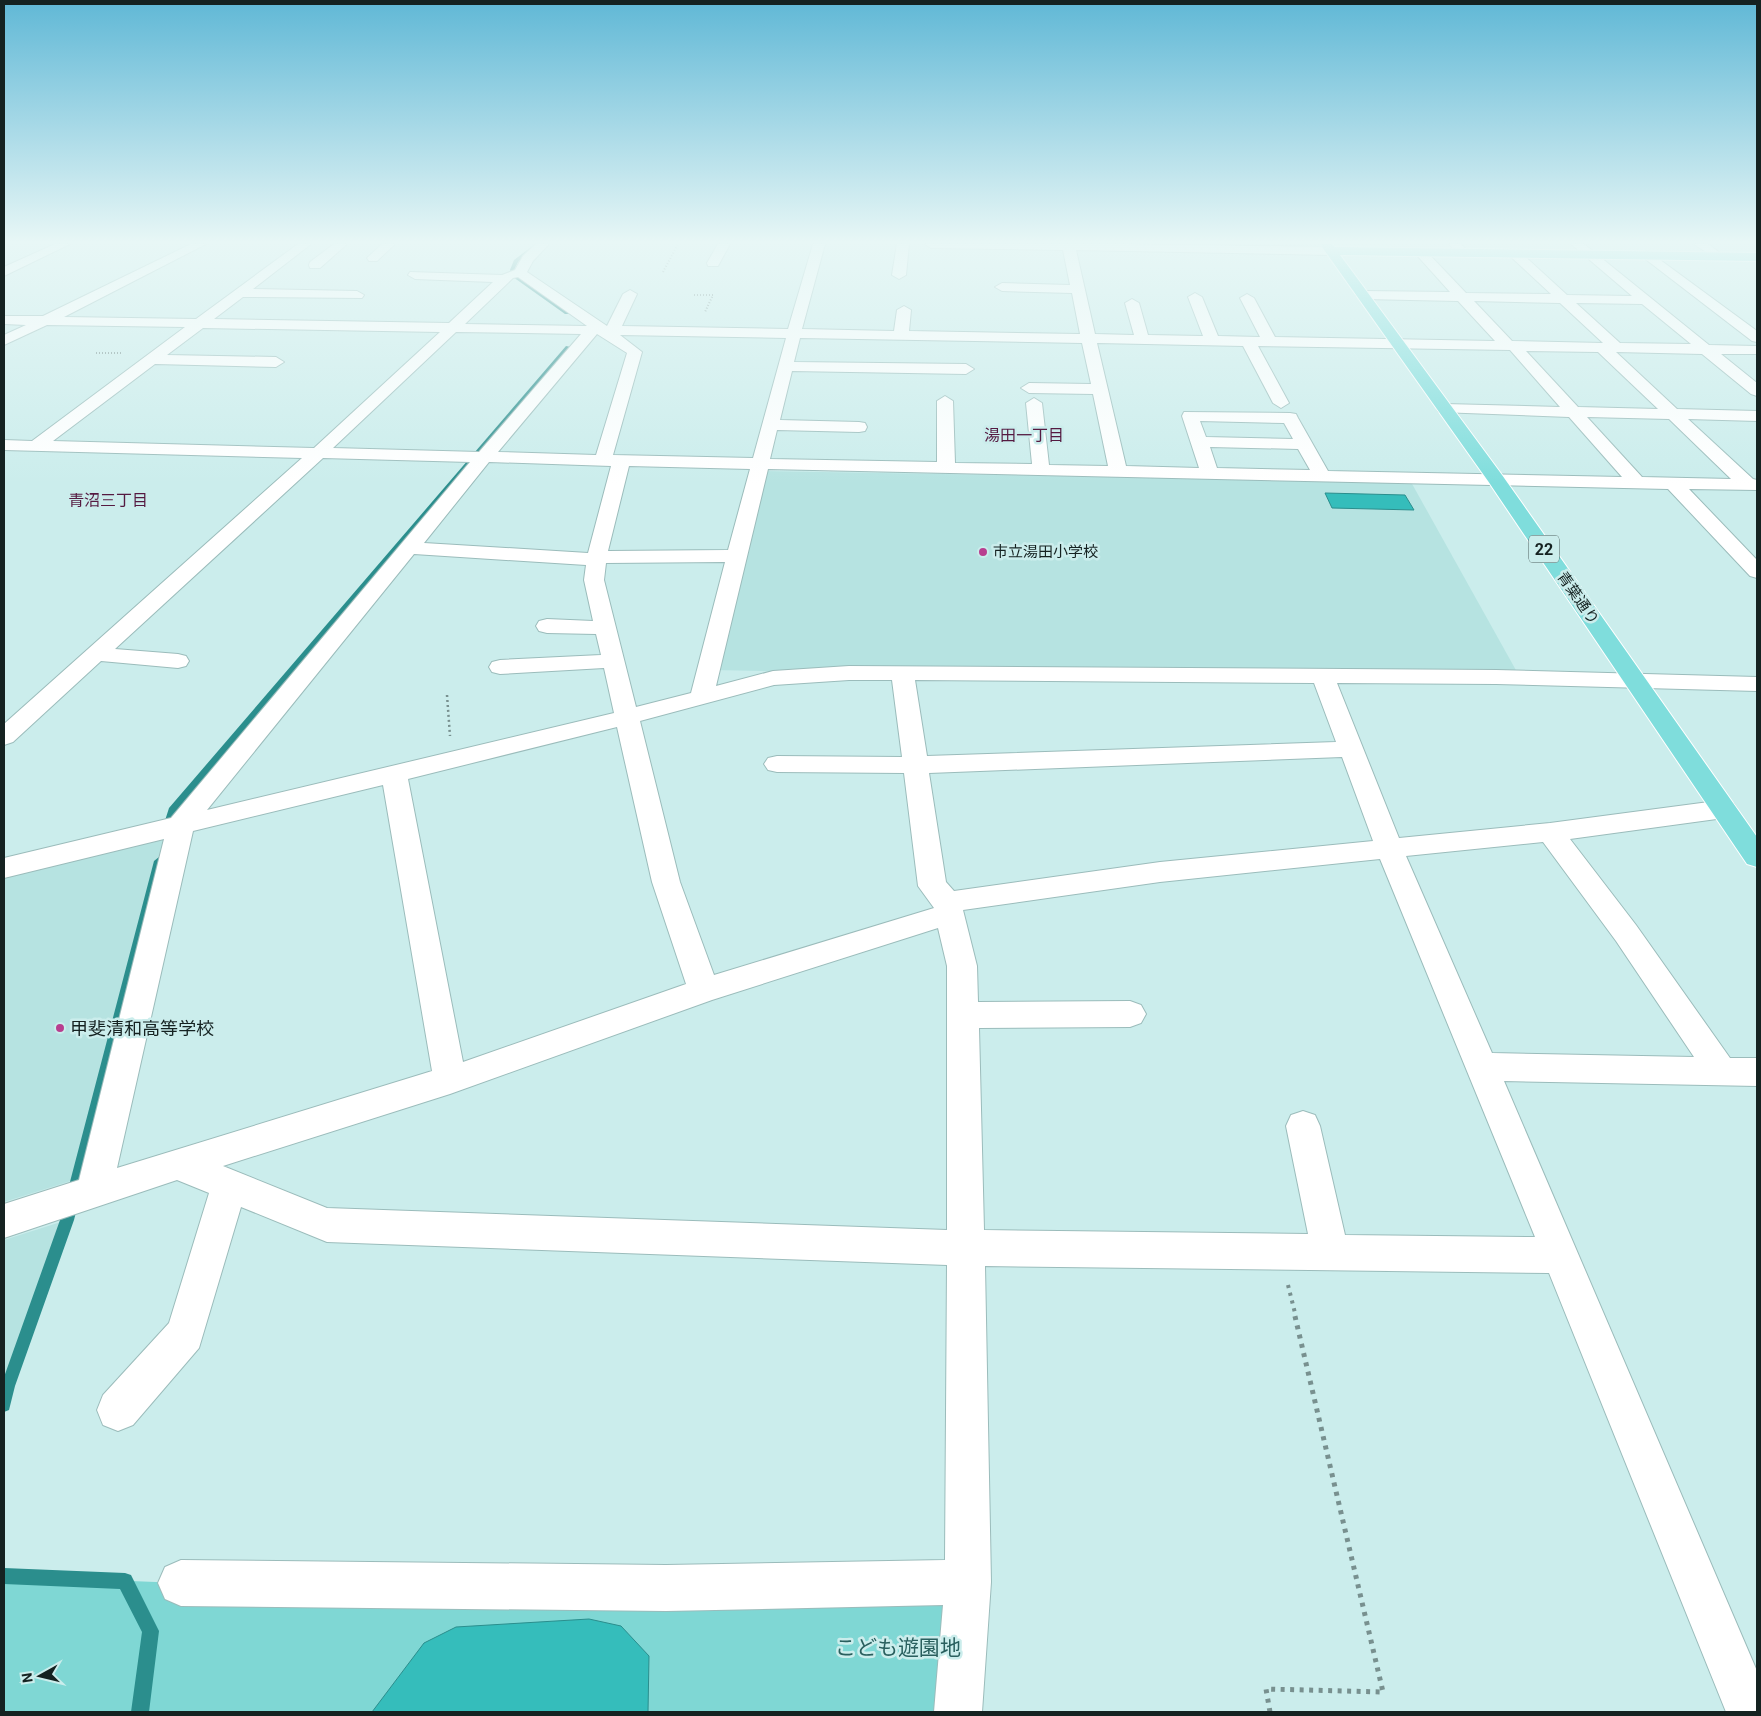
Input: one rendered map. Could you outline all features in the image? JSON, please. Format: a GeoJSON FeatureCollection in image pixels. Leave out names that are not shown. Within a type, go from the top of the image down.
{"type":"FeatureCollection","features":[{"type":"Feature","properties":{"kind":"main road","name":"青葉通り"},"geometry":{"type":"LineString","coordinates":[[1383,324],[1496,479],[1724,809],[1753,845]]}},
{"type":"Feature","properties":{"kind":"street"},"geometry":{"type":"LineString","coordinates":[[4,341],[38,324]]}},
{"type":"Feature","properties":{"kind":"street"},"geometry":{"type":"LineString","coordinates":[[36,446],[198,324]]}},
{"type":"Feature","properties":{"kind":"street"},"geometry":{"type":"LineString","coordinates":[[202,324],[1757,350]]}},
{"type":"Feature","properties":{"kind":"street"},"geometry":{"type":"LineString","coordinates":[[4,737],[318,453],[457,324]]}},
{"type":"Feature","properties":{"kind":"street"},"geometry":{"type":"LineString","coordinates":[[589,324],[635,352],[612,461],[594,580],[666,882],[704,990]]}},
{"type":"Feature","properties":{"kind":"street"},"geometry":{"type":"LineString","coordinates":[[78,1196],[179,824],[217,764],[352,607],[409,548],[436,507],[479,457],[603,332],[609,324]]}},
{"type":"Feature","properties":{"kind":"street"},"geometry":{"type":"LineString","coordinates":[[701,698],[762,464],[785,366],[799,324]]}},
{"type":"Feature","properties":{"kind":"street"},"geometry":{"type":"LineString","coordinates":[[901,336],[902,324]]}},
{"type":"Feature","properties":{"kind":"street"},"geometry":{"type":"LineString","coordinates":[[1086,324],[1118,472]]}},
{"type":"Feature","properties":{"kind":"street"},"geometry":{"type":"LineString","coordinates":[[1138,324],[1142,340]]}},
{"type":"Feature","properties":{"kind":"street"},"geometry":{"type":"LineString","coordinates":[[1206,324],[1212,341]]}},
{"type":"Feature","properties":{"kind":"street"},"geometry":{"type":"LineString","coordinates":[[1261,324],[1270,342]]}},
{"type":"Feature","properties":{"kind":"street"},"geometry":{"type":"LineString","coordinates":[[1489,324],[1574,412],[1637,482]]}},
{"type":"Feature","properties":{"kind":"street"},"geometry":{"type":"LineString","coordinates":[[1588,324],[1673,414],[1752,485]]}},
{"type":"Feature","properties":{"kind":"street"},"geometry":{"type":"LineString","coordinates":[[1675,324],[1757,392]]}},
{"type":"Feature","properties":{"kind":"street"},"geometry":{"type":"LineString","coordinates":[[1739,324],[1757,338]]}},
{"type":"Feature","properties":{"kind":"street"},"geometry":{"type":"LineString","coordinates":[[926,387],[930,336]]}},
{"type":"Feature","properties":{"kind":"street"},"geometry":{"type":"LineString","coordinates":[[966,337],[966,386]]}},
{"type":"Feature","properties":{"kind":"street"},"geometry":{"type":"LineString","coordinates":[[1248,341],[1281,404]]}},
{"type":"Feature","properties":{"kind":"street"},"geometry":{"type":"LineString","coordinates":[[150,359],[276,362]]}},
{"type":"Feature","properties":{"kind":"street"},"geometry":{"type":"LineString","coordinates":[[785,366],[966,369]]}},
{"type":"Feature","properties":{"kind":"street"},"geometry":{"type":"LineString","coordinates":[[1041,470],[1031,395],[1100,389]]}},
{"type":"Feature","properties":{"kind":"street"},"geometry":{"type":"LineString","coordinates":[[945,401],[946,468]]}},
{"type":"Feature","properties":{"kind":"street"},"geometry":{"type":"LineString","coordinates":[[1445,409],[1757,416]]}},
{"type":"Feature","properties":{"kind":"street"},"geometry":{"type":"LineString","coordinates":[[1210,473],[1190,416],[1290,418],[1322,476]]}},
{"type":"Feature","properties":{"kind":"street"},"geometry":{"type":"LineString","coordinates":[[771,425],[859,427]]}},
{"type":"Feature","properties":{"kind":"street"},"geometry":{"type":"LineString","coordinates":[[1199,442],[1305,444]]}},
{"type":"Feature","properties":{"kind":"street"},"geometry":{"type":"LineString","coordinates":[[4,445],[612,461],[1752,485]]}},
{"type":"Feature","properties":{"kind":"street"},"geometry":{"type":"LineString","coordinates":[[1673,483],[1757,572]]}},
{"type":"Feature","properties":{"kind":"street"},"geometry":{"type":"LineString","coordinates":[[409,548],[596,559],[738,556]]}},
{"type":"Feature","properties":{"kind":"street"},"geometry":{"type":"LineString","coordinates":[[547,626],[605,628]]}},
{"type":"Feature","properties":{"kind":"street"},"geometry":{"type":"LineString","coordinates":[[96,654],[178,661]]}},
{"type":"Feature","properties":{"kind":"street"},"geometry":{"type":"LineString","coordinates":[[500,667],[614,660]]}},
{"type":"Feature","properties":{"kind":"street"},"geometry":{"type":"LineString","coordinates":[[4,868],[144,832],[628,717],[773,678],[849,673],[1496,677],[1757,684]]}},
{"type":"Feature","properties":{"kind":"street"},"geometry":{"type":"LineString","coordinates":[[903,674],[932,886],[949,908],[962,966],[968,1582],[958,1712]]}},
{"type":"Feature","properties":{"kind":"street"},"geometry":{"type":"LineString","coordinates":[[1323,676],[1389,848],[1561,1255],[1750,1712]]}},
{"type":"Feature","properties":{"kind":"street"},"geometry":{"type":"LineString","coordinates":[[777,764],[914,765],[1350,749]]}},
{"type":"Feature","properties":{"kind":"street"},"geometry":{"type":"LineString","coordinates":[[394,773],[450,1080]]}},
{"type":"Feature","properties":{"kind":"street"},"geometry":{"type":"LineString","coordinates":[[4,1221],[178,1164],[450,1080],[704,990],[949,908],[1160,872],[1550,832],[1724,809]]}},
{"type":"Feature","properties":{"kind":"street"},"geometry":{"type":"LineString","coordinates":[[1550,832],[1626,933],[1721,1071]]}},
{"type":"Feature","properties":{"kind":"street"},"geometry":{"type":"LineString","coordinates":[[962,1015],[1130,1014]]}},
{"type":"Feature","properties":{"kind":"street"},"geometry":{"type":"LineString","coordinates":[[1481,1067],[1757,1072]]}},
{"type":"Feature","properties":{"kind":"street"},"geometry":{"type":"LineString","coordinates":[[1303,1126],[1330,1252]]}},
{"type":"Feature","properties":{"kind":"street"},"geometry":{"type":"LineString","coordinates":[[178,1164],[327,1225],[966,1248],[1561,1255]]}},
{"type":"Feature","properties":{"kind":"street"},"geometry":{"type":"LineString","coordinates":[[118,1410],[185,1334],[229,1185]]}},
{"type":"Feature","properties":{"kind":"street"},"geometry":{"type":"LineString","coordinates":[[181,1582],[666,1588],[968,1582]]}},
{"type":"Feature","properties":{"kind":"path"},"geometry":{"type":"LineString","coordinates":[[696,333],[700,324]]}},
{"type":"Feature","properties":{"kind":"path"},"geometry":{"type":"LineString","coordinates":[[447,695],[452,760]]}},
{"type":"Feature","properties":{"kind":"path"},"geometry":{"type":"LineString","coordinates":[[1270,1712],[1266,1689],[1383,1692],[1281,1252]]}},
{"type":"Feature","properties":{"kind":"shaded area"},"geometry":{"type":"Polygon","coordinates":[[[761,471],[1411,482],[1517,672],[903,674],[713,670],[761,471]]]}},
{"type":"Feature","properties":{"kind":"shaded area"},"geometry":{"type":"Polygon","coordinates":[[[1325,493],[1405,495],[1414,510],[1332,508],[1325,493]]]}},
{"type":"Feature","properties":{"kind":"shaded area","name":"甲斐清和高等学校"},"geometry":{"type":"Polygon","coordinates":[[[165,837],[77,1179],[4,1202],[4,877],[165,837]]]}},
{"type":"Feature","properties":{"kind":"shaded area"},"geometry":{"type":"Polygon","coordinates":[[[67,1220],[8,1386],[4,1405],[4,1240],[67,1220]]]}},
{"type":"Feature","properties":{"kind":"shaded area"},"geometry":{"type":"Polygon","coordinates":[[[589,1619],[621,1626],[649,1656],[648,1712],[372,1712],[424,1643],[456,1627],[589,1619]]]}},
{"type":"Feature","properties":{"kind":"green space","name":"こども遊園地"},"geometry":{"type":"Polygon","coordinates":[[[4,1576],[181,1583],[968,1582],[958,1712],[4,1712],[4,1576]]]}},
{"type":"Feature","properties":{"kind":"waterway"},"geometry":{"type":"LineString","coordinates":[[167,830],[172,810],[568,347]]}},
{"type":"Feature","properties":{"kind":"waterway"},"geometry":{"type":"LineString","coordinates":[[4,1405],[8,1386],[67,1220],[159,861]]}},
{"type":"Feature","properties":{"kind":"waterway"},"geometry":{"type":"LineString","coordinates":[[4,1576],[125,1581],[151,1631],[140,1712]]}},
{"type":"Feature","properties":{"kind":"place","name":"市立湯田小学校"},"geometry":{"type":"Point","coordinates":[983,552]}},
{"type":"Feature","properties":{"kind":"place","name":"甲斐清和高等学校"},"geometry":{"type":"Point","coordinates":[60,1028]}},
{"type":"Feature","properties":{"kind":"district","name":"湯田一丁目"},"geometry":{"type":"Point","coordinates":[1024,435]}},
{"type":"Feature","properties":{"kind":"district","name":"青沼三丁目"},"geometry":{"type":"Point","coordinates":[108,500]}}]}
